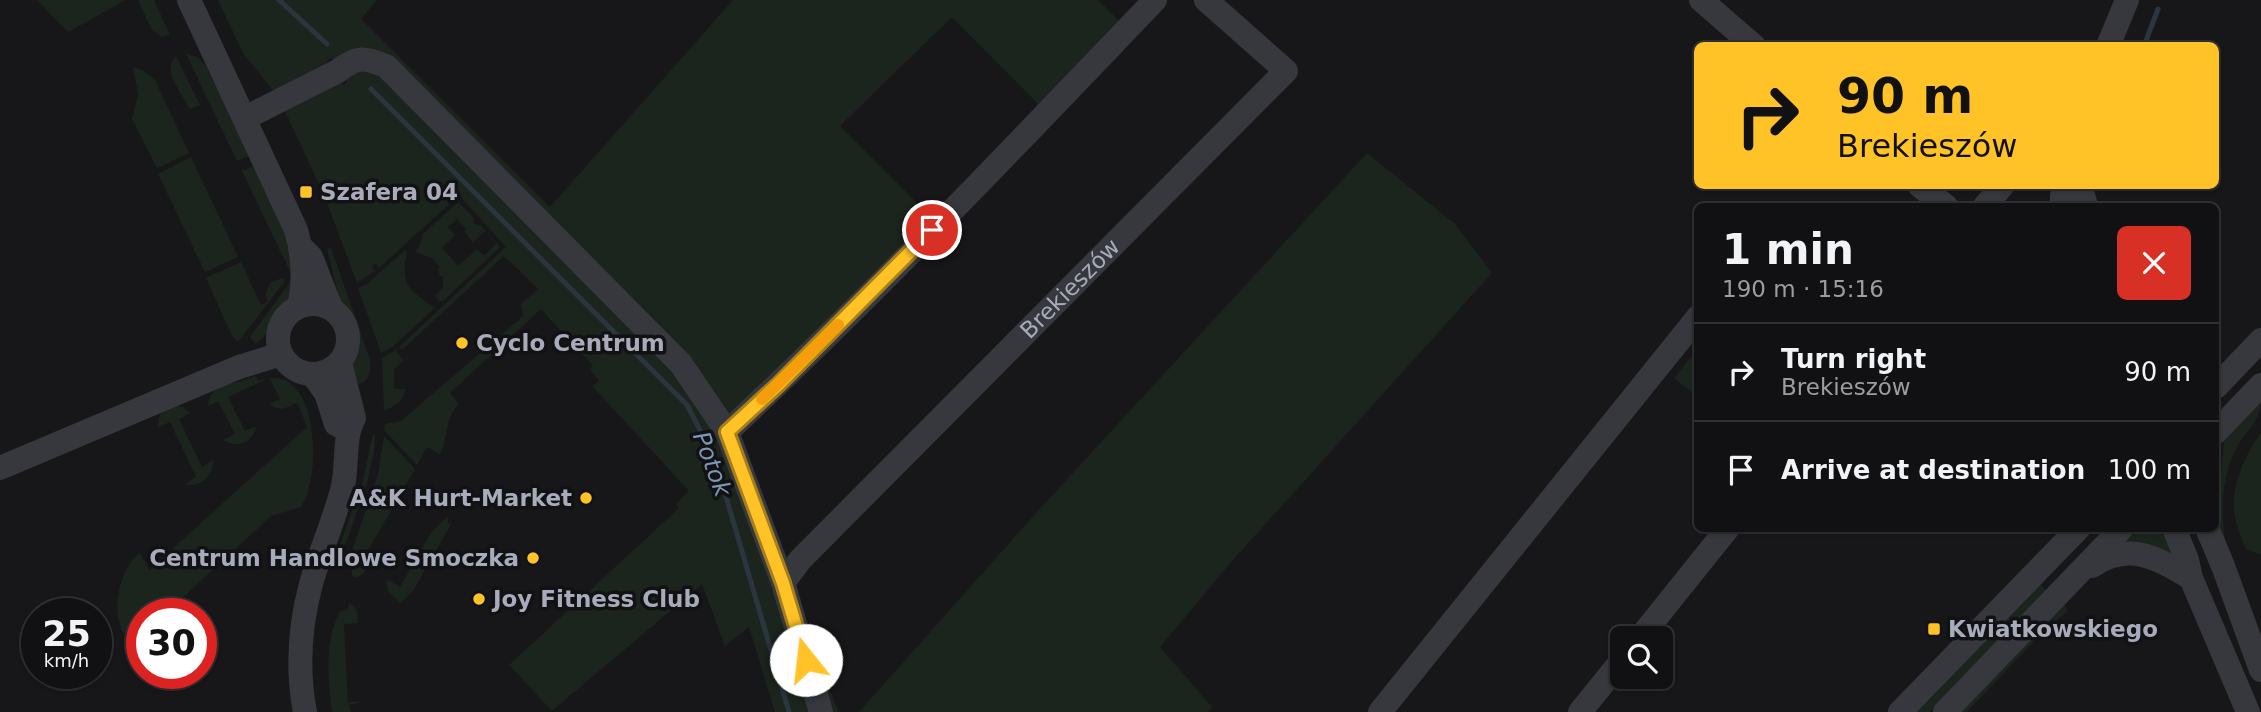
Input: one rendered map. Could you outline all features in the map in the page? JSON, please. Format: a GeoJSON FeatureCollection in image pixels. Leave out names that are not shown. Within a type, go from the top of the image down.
{"type":"FeatureCollection","features":[{"type":"Feature","properties":{"kind":"street"},"geometry":{"type":"LineString","coordinates":[[189,0],[302,247],[311,257],[331,308],[345,323],[348,333],[349,344],[340,363],[322,373],[312,374],[293,368],[281,354],[278,343],[278,331],[290,312],[299,306],[321,304],[331,308]]}},
{"type":"Feature","properties":{"kind":"street"},"geometry":{"type":"LineString","coordinates":[[727,432],[779,384],[980,182],[1155,0]]}},
{"type":"Feature","properties":{"kind":"street","name":"Brekieszów"},"geometry":{"type":"LineString","coordinates":[[783,583],[800,561],[1286,71],[1206,0]]}},
{"type":"Feature","properties":{"kind":"street"},"geometry":{"type":"LineString","coordinates":[[1700,0],[1749,42]]}},
{"type":"Feature","properties":{"kind":"street"},"geometry":{"type":"LineString","coordinates":[[2110,42],[2127,0]]}},
{"type":"Feature","properties":{"kind":"street"},"geometry":{"type":"LineString","coordinates":[[245,118],[338,71],[351,61],[368,58],[386,66],[681,364],[727,432],[783,583],[821,712]]}},
{"type":"Feature","properties":{"kind":"street"},"geometry":{"type":"LineString","coordinates":[[1924,189],[1941,203]]}},
{"type":"Feature","properties":{"kind":"street"},"geometry":{"type":"LineString","coordinates":[[1988,203],[2000,189]]}},
{"type":"Feature","properties":{"kind":"street"},"geometry":{"type":"LineString","coordinates":[[299,306],[303,291],[300,260],[302,247]]}},
{"type":"Feature","properties":{"kind":"street"},"geometry":{"type":"LineString","coordinates":[[1380,712],[1694,322]]}},
{"type":"Feature","properties":{"kind":"street"},"geometry":{"type":"LineString","coordinates":[[2219,370],[2225,369],[2254,348]]}},
{"type":"Feature","properties":{"kind":"street"},"geometry":{"type":"LineString","coordinates":[[2219,384],[2254,348]]}},
{"type":"Feature","properties":{"kind":"street"},"geometry":{"type":"LineString","coordinates":[[0,468],[239,367],[281,354]]}},
{"type":"Feature","properties":{"kind":"street"},"geometry":{"type":"LineString","coordinates":[[305,712],[300,672],[301,640],[310,585],[342,487],[346,469],[347,430],[354,418],[340,363]]}},
{"type":"Feature","properties":{"kind":"street"},"geometry":{"type":"LineString","coordinates":[[312,374],[326,393],[336,424],[347,430]]}},
{"type":"Feature","properties":{"kind":"street"},"geometry":{"type":"LineString","coordinates":[[2219,429],[2261,386]]}},
{"type":"Feature","properties":{"kind":"street"},"geometry":{"type":"LineString","coordinates":[[1649,626],[1725,532]]}},
{"type":"Feature","properties":{"kind":"street"},"geometry":{"type":"LineString","coordinates":[[1900,712],[2075,532]]}},
{"type":"Feature","properties":{"kind":"street"},"geometry":{"type":"LineString","coordinates":[[1945,712],[2118,532]]}},
{"type":"Feature","properties":{"kind":"street"},"geometry":{"type":"LineString","coordinates":[[2176,532],[2188,560],[2191,578],[2248,712]]}},
{"type":"Feature","properties":{"kind":"street"},"geometry":{"type":"LineString","coordinates":[[2209,532],[2261,670]]}},
{"type":"Feature","properties":{"kind":"street"},"geometry":{"type":"LineString","coordinates":[[2077,576],[2099,561],[2116,554],[2134,553],[2153,557],[2191,578]]}},
{"type":"Feature","properties":{"kind":"street"},"geometry":{"type":"LineString","coordinates":[[1580,712],[1610,675]]}},
{"type":"Feature","properties":{"kind":"shaded area"},"geometry":{"type":"Polygon","coordinates":[[[37,0],[126,0],[68,32],[37,0]]]}},
{"type":"Feature","properties":{"kind":"shaded area"},"geometry":{"type":"Polygon","coordinates":[[[138,0],[154,0],[170,35],[162,37],[152,30],[138,0]]]}},
{"type":"Feature","properties":{"kind":"shaded area"},"geometry":{"type":"Polygon","coordinates":[[[218,0],[377,0],[361,19],[550,207],[733,0],[1098,0],[1123,25],[1041,107],[952,17],[840,126],[930,216],[738,416],[737,447],[775,564],[839,712],[775,712],[749,627],[725,646],[702,584],[552,711],[509,665],[679,508],[676,504],[689,491],[592,386],[599,381],[590,370],[593,366],[541,309],[450,393],[459,404],[451,415],[440,454],[427,447],[417,465],[384,430],[385,424],[401,421],[523,316],[521,304],[538,289],[504,256],[402,350],[399,347],[506,247],[459,195],[379,268],[375,263],[372,267],[375,271],[357,283],[324,195],[284,109],[340,79],[343,85],[347,82],[331,58],[318,70],[276,94],[243,53],[218,0]]]}},
{"type":"Feature","properties":{"kind":"shaded area"},"geometry":{"type":"Polygon","coordinates":[[[186,54],[197,57],[206,66],[249,156],[237,161],[186,54]]]}},
{"type":"Feature","properties":{"kind":"shaded area"},"geometry":{"type":"Polygon","coordinates":[[[176,56],[200,105],[190,109],[172,75],[172,62],[176,56]]]}},
{"type":"Feature","properties":{"kind":"shaded area"},"geometry":{"type":"Polygon","coordinates":[[[133,67],[155,80],[189,153],[157,168],[132,119],[138,94],[133,67]]]}},
{"type":"Feature","properties":{"kind":"shaded area"},"geometry":{"type":"Polygon","coordinates":[[[1367,153],[1455,224],[1492,273],[1232,561],[1160,647],[1212,707],[1208,712],[859,712],[1036,513],[1367,153]]]}},
{"type":"Feature","properties":{"kind":"shaded area"},"geometry":{"type":"Polygon","coordinates":[[[191,157],[238,257],[205,272],[158,174],[191,157]]]}},
{"type":"Feature","properties":{"kind":"shaded area"},"geometry":{"type":"Polygon","coordinates":[[[253,166],[288,243],[295,274],[291,295],[265,334],[255,344],[250,337],[293,278],[242,171],[253,166]]]}},
{"type":"Feature","properties":{"kind":"shaded area"},"geometry":{"type":"Polygon","coordinates":[[[458,202],[473,217],[474,223],[481,226],[500,247],[443,301],[439,301],[435,296],[443,287],[443,276],[440,276],[438,269],[440,267],[432,258],[415,252],[423,234],[458,202]],[[457,219],[448,227],[455,235],[442,248],[458,266],[477,249],[484,256],[496,244],[485,231],[473,242],[464,232],[466,229],[457,219]]]}},
{"type":"Feature","properties":{"kind":"shaded area"},"geometry":{"type":"Polygon","coordinates":[[[331,248],[370,360],[367,378],[352,387],[351,368],[358,350],[358,335],[352,316],[340,301],[327,249],[331,248]]]}},
{"type":"Feature","properties":{"kind":"shaded area"},"geometry":{"type":"Polygon","coordinates":[[[405,250],[406,281],[413,291],[435,308],[392,347],[381,353],[358,288],[367,284],[405,250]]]}},
{"type":"Feature","properties":{"kind":"shaded area"},"geometry":{"type":"Polygon","coordinates":[[[241,262],[261,305],[267,302],[266,292],[270,283],[282,278],[285,281],[238,342],[232,336],[206,278],[241,262]]]}},
{"type":"Feature","properties":{"kind":"shaded area"},"geometry":{"type":"Polygon","coordinates":[[[396,350],[403,361],[394,369],[394,389],[405,389],[398,403],[384,411],[382,358],[396,350]]]}},
{"type":"Feature","properties":{"kind":"shaded area"},"geometry":{"type":"Polygon","coordinates":[[[1694,354],[1694,394],[1674,378],[1694,354]]]}},
{"type":"Feature","properties":{"kind":"shaded area"},"geometry":{"type":"Polygon","coordinates":[[[255,376],[258,381],[265,380],[228,397],[245,431],[257,426],[255,432],[244,443],[229,443],[223,440],[235,434],[218,401],[208,406],[210,398],[219,388],[255,376]]]}},
{"type":"Feature","properties":{"kind":"shaded area"},"geometry":{"type":"Polygon","coordinates":[[[277,378],[291,384],[301,396],[312,433],[312,472],[308,492],[301,507],[271,516],[182,598],[126,598],[126,639],[118,616],[118,596],[123,576],[133,559],[140,553],[149,570],[307,427],[298,404],[294,403],[282,409],[269,404],[280,399],[270,379],[277,378]]]}},
{"type":"Feature","properties":{"kind":"shaded area"},"geometry":{"type":"Polygon","coordinates":[[[2261,400],[2259,414],[2237,447],[2227,471],[2223,509],[2226,548],[2219,529],[2219,480],[2224,440],[2261,400]]]}},
{"type":"Feature","properties":{"kind":"shaded area"},"geometry":{"type":"Polygon","coordinates":[[[175,405],[190,413],[179,419],[202,467],[213,460],[208,476],[196,485],[185,484],[196,477],[170,422],[157,428],[160,414],[175,405]]]}},
{"type":"Feature","properties":{"kind":"shaded area"},"geometry":{"type":"Polygon","coordinates":[[[375,432],[374,452],[366,487],[342,554],[343,567],[340,569],[338,550],[363,481],[375,432]]]}},
{"type":"Feature","properties":{"kind":"shaded area"},"geometry":{"type":"Polygon","coordinates":[[[2261,433],[2261,555],[2246,549],[2235,517],[2234,496],[2249,451],[2261,433]]]}},
{"type":"Feature","properties":{"kind":"shaded area"},"geometry":{"type":"Polygon","coordinates":[[[384,436],[415,469],[360,564],[367,568],[362,575],[355,578],[352,576],[351,554],[378,474],[384,436]]]}},
{"type":"Feature","properties":{"kind":"shaded area"},"geometry":{"type":"Polygon","coordinates":[[[448,516],[450,526],[413,591],[400,603],[388,591],[386,582],[388,580],[400,587],[432,531],[448,516]]]}},
{"type":"Feature","properties":{"kind":"shaded area"},"geometry":{"type":"Polygon","coordinates":[[[2133,532],[2166,532],[2181,561],[2122,543],[2133,532]]]}},
{"type":"Feature","properties":{"kind":"shaded area"},"geometry":{"type":"Polygon","coordinates":[[[2039,583],[2047,591],[1930,712],[1915,712],[2039,583]]]}},
{"type":"Feature","properties":{"kind":"shaded area"},"geometry":{"type":"Polygon","coordinates":[[[350,603],[357,610],[358,623],[344,624],[348,702],[363,702],[349,705],[351,712],[332,712],[329,673],[331,635],[340,611],[347,610],[350,603]]]}},
{"type":"Feature","properties":{"kind":"shaded area"},"geometry":{"type":"Polygon","coordinates":[[[2064,604],[2068,611],[2046,629],[1967,712],[1958,712],[2064,604]]]}},
{"type":"Feature","properties":{"kind":"waterway","name":"Potok"},"geometry":{"type":"LineString","coordinates":[[279,0],[327,44]]}},
{"type":"Feature","properties":{"kind":"waterway"},"geometry":{"type":"LineString","coordinates":[[2146,42],[2158,9]]}},
{"type":"Feature","properties":{"kind":"waterway","name":"Potok"},"geometry":{"type":"LineString","coordinates":[[371,89],[687,405],[715,459],[789,712]]}},
{"type":"Feature","properties":{"kind":"slow traffic"},"geometry":{"type":"LineString","coordinates":[[762,399],[838,325]]}},
{"type":"Feature","properties":{"kind":"place","name":"Szafera 04"},"geometry":{"type":"Point","coordinates":[306,192]}},
{"type":"Feature","properties":{"kind":"place","name":"Cyclo Centrum"},"geometry":{"type":"Point","coordinates":[462,343]}},
{"type":"Feature","properties":{"kind":"place","name":"A&K Hurt-Market"},"geometry":{"type":"Point","coordinates":[586,498]}},
{"type":"Feature","properties":{"kind":"place","name":"Centrum Handlowe Smoczka"},"geometry":{"type":"Point","coordinates":[533,558]}},
{"type":"Feature","properties":{"kind":"place","name":"Joy Fitness Club"},"geometry":{"type":"Point","coordinates":[479,599]}},
{"type":"Feature","properties":{"kind":"place","name":"Kwiatkowskiego"},"geometry":{"type":"Point","coordinates":[1934,629]}},
{"type":"Feature","properties":{"kind":"route"},"geometry":{"type":"LineString","coordinates":[[806,660],[783,583],[727,432],[779,384],[932,230]]}}]}
